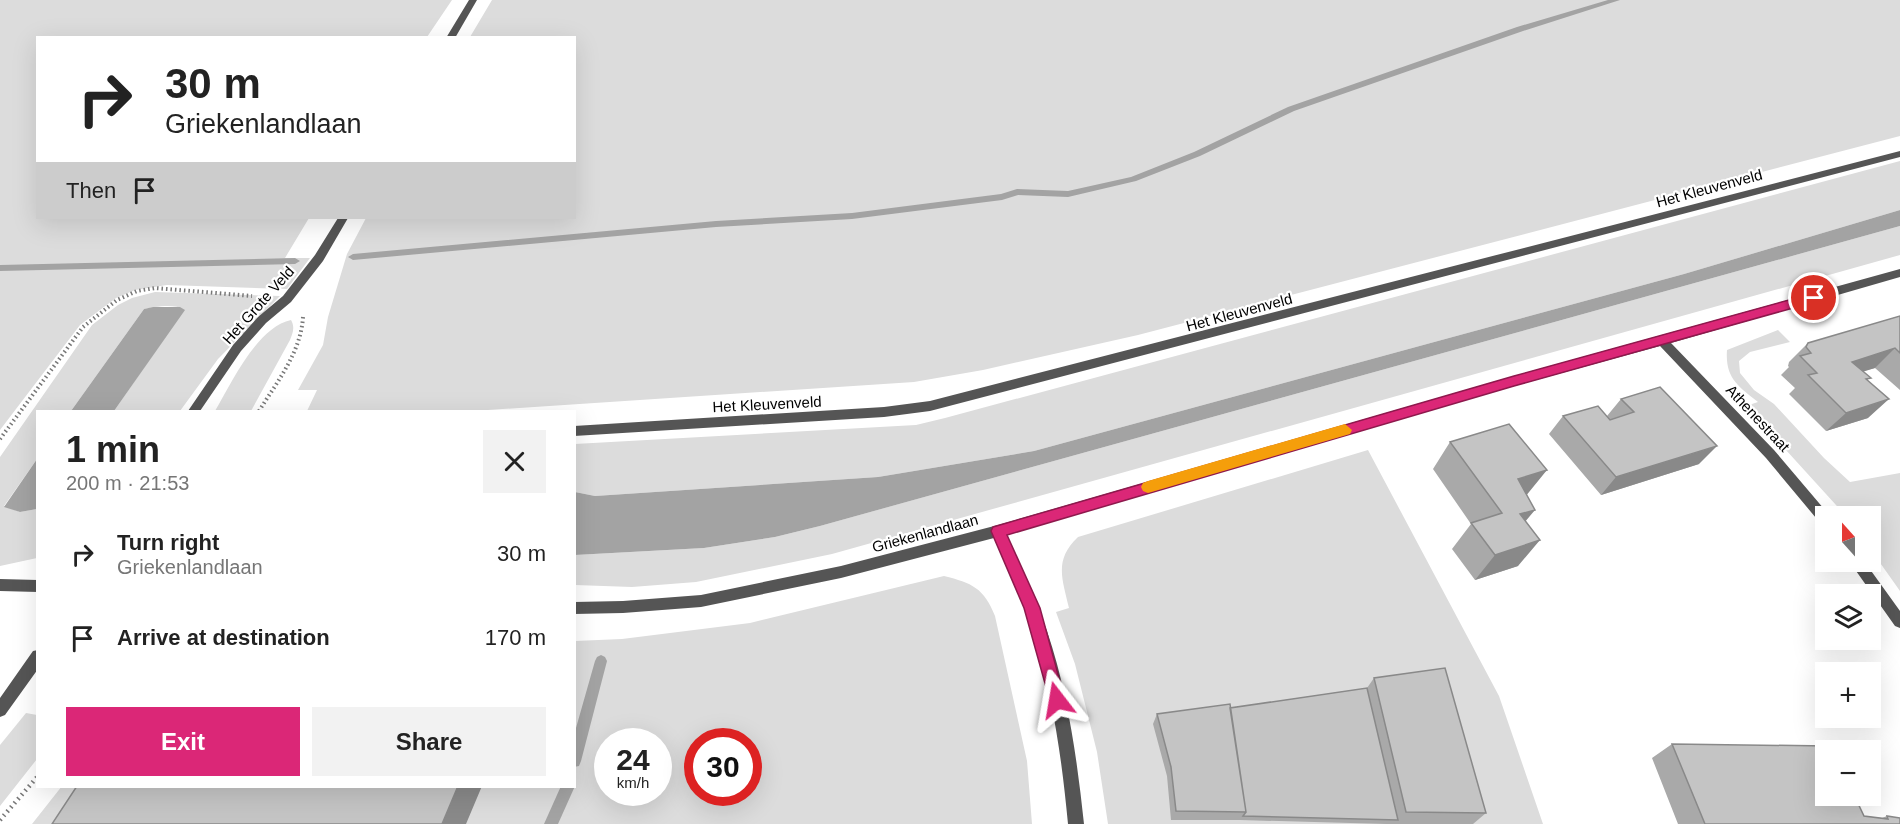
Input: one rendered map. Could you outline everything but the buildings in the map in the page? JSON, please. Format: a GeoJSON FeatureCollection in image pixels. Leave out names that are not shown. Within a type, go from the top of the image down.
{"type":"FeatureCollection","features":[{"type":"Feature","properties":{"kind":"street"},"geometry":{"type":"LineString","coordinates":[[451,36],[472,0]]}},
{"type":"Feature","properties":{"kind":"street","name":"Het Kleuvenveld"},"geometry":{"type":"LineString","coordinates":[[576,431],[884,412],[930,406],[1900,154]]}},
{"type":"Feature","properties":{"kind":"street","name":"Het Grote Veld"},"geometry":{"type":"LineString","coordinates":[[195,410],[237,348],[262,320],[287,299],[319,258],[342,219]]}},
{"type":"Feature","properties":{"kind":"street","name":"Griekenlandlaan"},"geometry":{"type":"LineString","coordinates":[[576,608],[701,601],[841,573],[998,531],[1514,381],[1900,273]]}},
{"type":"Feature","properties":{"kind":"street","name":"Athenestraat"},"geometry":{"type":"LineString","coordinates":[[1662,341],[1770,454],[1815,507]]}},
{"type":"Feature","properties":{"kind":"street"},"geometry":{"type":"LineString","coordinates":[[998,531],[1032,608],[1043,644],[1063,730],[1076,824]]}},
{"type":"Feature","properties":{"kind":"street"},"geometry":{"type":"LineString","coordinates":[[1864,572],[1900,622]]}},
{"type":"Feature","properties":{"kind":"street"},"geometry":{"type":"LineString","coordinates":[[0,585],[36,586]]}},
{"type":"Feature","properties":{"kind":"street"},"geometry":{"type":"LineString","coordinates":[[0,710],[36,659]]}},
{"type":"Feature","properties":{"kind":"path"},"geometry":{"type":"LineString","coordinates":[[0,439],[83,327],[117,300],[137,291],[155,288],[287,299],[304,318],[294,351],[260,410]]}},
{"type":"Feature","properties":{"kind":"path"},"geometry":{"type":"LineString","coordinates":[[0,820],[36,778]]}},
{"type":"Feature","properties":{"kind":"shaded area"},"geometry":{"type":"Polygon","coordinates":[[[0,0],[452,0],[428,36],[36,36],[36,219],[308,219],[285,258],[310,258],[287,289],[167,285],[135,290],[116,298],[80,325],[0,430],[0,0]]]}},
{"type":"Feature","properties":{"kind":"shaded area"},"geometry":{"type":"Polygon","coordinates":[[[492,0],[1900,0],[1900,136],[1138,335],[983,370],[914,382],[488,410],[307,410],[317,390],[298,390],[323,345],[328,317],[347,254],[365,219],[576,219],[576,36],[471,36],[492,0]]]}},
{"type":"Feature","properties":{"kind":"shaded area"},"geometry":{"type":"Polygon","coordinates":[[[1900,161],[1900,210],[1684,274],[1034,451],[878,477],[595,496],[576,492],[576,444],[916,425],[1900,161]]]}},
{"type":"Feature","properties":{"kind":"shaded area"},"geometry":{"type":"Polygon","coordinates":[[[1900,210],[1900,226],[820,526],[775,537],[704,548],[576,555],[576,492],[595,496],[878,477],[1034,451],[1684,274],[1900,210]]]}},
{"type":"Feature","properties":{"kind":"shaded area"},"geometry":{"type":"Polygon","coordinates":[[[1900,226],[1900,255],[832,554],[696,582],[632,587],[576,585],[576,555],[704,548],[775,537],[1900,226]]]}},
{"type":"Feature","properties":{"kind":"shaded area"},"geometry":{"type":"Polygon","coordinates":[[[155,292],[280,296],[218,359],[181,410],[115,410],[184,310],[170,306],[144,309],[72,410],[36,410],[36,460],[4,506],[20,512],[36,509],[36,558],[0,566],[0,457],[92,325],[118,305],[132,298],[155,292]]]}},
{"type":"Feature","properties":{"kind":"shaded area"},"geometry":{"type":"Polygon","coordinates":[[[180,307],[185,310],[115,410],[72,410],[144,309],[180,307]]]}},
{"type":"Feature","properties":{"kind":"shaded area"},"geometry":{"type":"Polygon","coordinates":[[[291,320],[293,330],[290,340],[252,410],[216,410],[246,358],[267,333],[291,320]]]}},
{"type":"Feature","properties":{"kind":"shaded area"},"geometry":{"type":"Polygon","coordinates":[[[1778,330],[1790,342],[1750,352],[1739,361],[1740,373],[1754,390],[1774,404],[1824,458],[1850,482],[1900,473],[1900,591],[1881,564],[1881,506],[1837,506],[1746,406],[1758,402],[1739,386],[1731,375],[1728,368],[1727,350],[1778,330]]]}},
{"type":"Feature","properties":{"kind":"shaded area"},"geometry":{"type":"Polygon","coordinates":[[[1368,450],[1499,696],[1543,824],[1108,824],[1097,752],[1075,664],[1056,612],[1069,608],[1062,570],[1065,554],[1070,545],[1078,537],[1368,450]]]}},
{"type":"Feature","properties":{"kind":"shaded area"},"geometry":{"type":"Polygon","coordinates":[[[36,460],[36,509],[20,512],[4,507],[36,460]]]}},
{"type":"Feature","properties":{"kind":"shaded area"},"geometry":{"type":"Polygon","coordinates":[[[944,576],[970,584],[986,599],[995,616],[1027,761],[1032,824],[32,824],[60,788],[576,788],[576,641],[622,639],[750,623],[944,576]]]}},
{"type":"Feature","properties":{"kind":"shaded area"},"geometry":{"type":"Polygon","coordinates":[[[26,713],[36,715],[36,760],[0,806],[0,745],[26,713]]]}},
{"type":"Feature","properties":{"kind":"waterway"},"geometry":{"type":"LineString","coordinates":[[353,257],[716,224],[852,216],[1002,197],[1017,192],[1068,194],[1133,179],[1197,154],[1291,109],[1520,29],[1616,0]]}},
{"type":"Feature","properties":{"kind":"waterway"},"geometry":{"type":"LineString","coordinates":[[0,268],[295,261]]}},
{"type":"Feature","properties":{"kind":"waterway"},"geometry":{"type":"LineString","coordinates":[[576,754],[601,661]]}},
{"type":"Feature","properties":{"kind":"waterway"},"geometry":{"type":"LineString","coordinates":[[551,824],[567,788]]}},
{"type":"Feature","properties":{"kind":"slow traffic"},"geometry":{"type":"LineString","coordinates":[[1148,487],[1345,430]]}},
{"type":"Feature","properties":{"kind":"route"},"geometry":{"type":"LineString","coordinates":[[1057,700],[1032,608],[998,531],[1514,381],[1814,298]]}}]}
